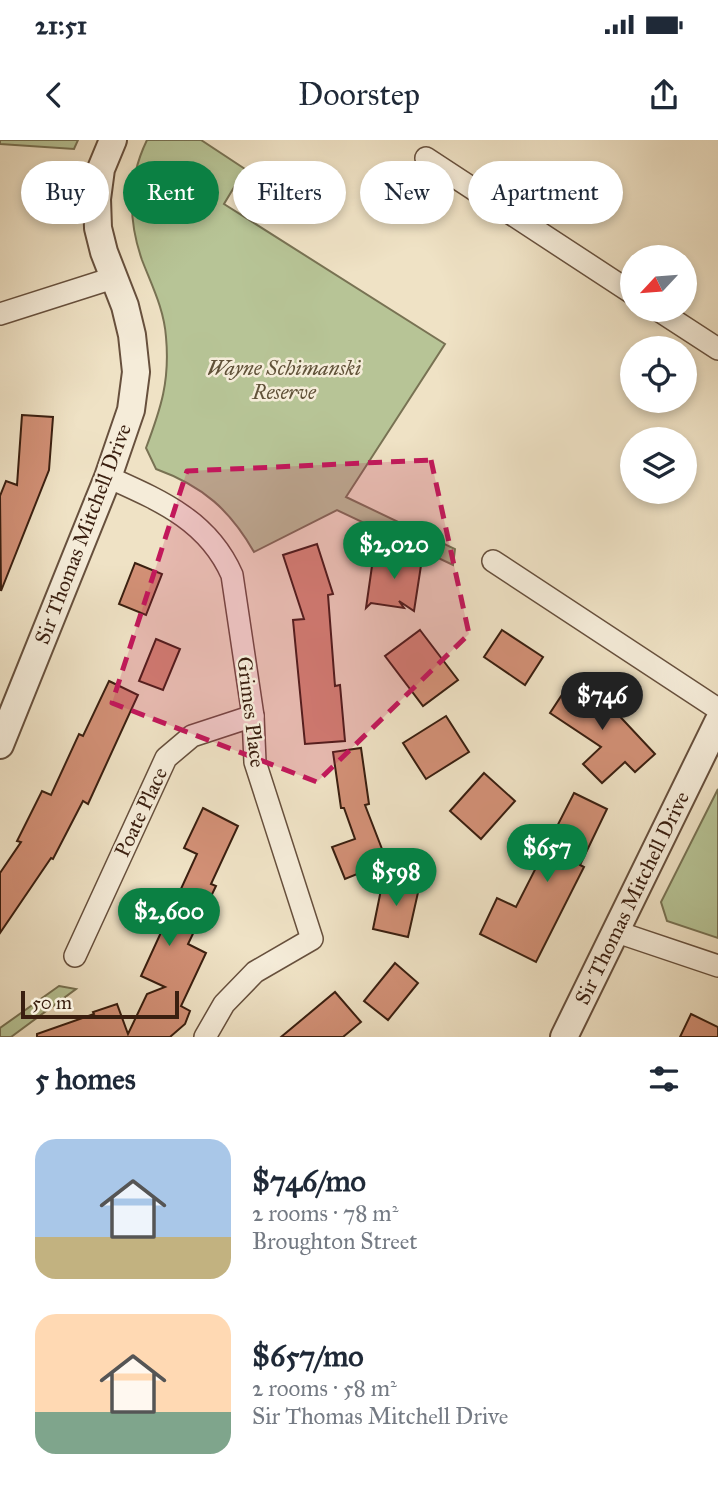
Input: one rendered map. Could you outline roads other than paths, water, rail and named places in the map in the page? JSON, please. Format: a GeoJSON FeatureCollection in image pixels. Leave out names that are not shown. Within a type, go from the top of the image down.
{"type":"FeatureCollection","features":[{"type":"Feature","properties":{"kind":"street","name":"Sir Thomas Mitchell Drive"},"geometry":{"type":"LineString","coordinates":[[0,745],[108,477],[131,410],[136,372],[132,335],[125,306],[113,278],[98,228],[97,199],[101,169],[113,140]]}},
{"type":"Feature","properties":{"kind":"street"},"geometry":{"type":"LineString","coordinates":[[426,158],[620,285]]}},
{"type":"Feature","properties":{"kind":"street"},"geometry":{"type":"LineString","coordinates":[[0,314],[113,278]]}},
{"type":"Feature","properties":{"kind":"street"},"geometry":{"type":"LineString","coordinates":[[676,322],[718,349]]}},
{"type":"Feature","properties":{"kind":"street","name":"Grimes Place"},"geometry":{"type":"LineString","coordinates":[[108,477],[160,501],[200,527],[223,555],[232,575],[253,716],[255,762],[312,939],[255,972],[224,1004],[205,1037]]}},
{"type":"Feature","properties":{"kind":"street"},"geometry":{"type":"LineString","coordinates":[[494,562],[718,709]]}},
{"type":"Feature","properties":{"kind":"street","name":"Poate Place"},"geometry":{"type":"LineString","coordinates":[[75,956],[166,758],[192,736],[253,716]]}},
{"type":"Feature","properties":{"kind":"street","name":"Sir Thomas Mitchell Drive"},"geometry":{"type":"LineString","coordinates":[[564,1037],[718,722]]}},
{"type":"Feature","properties":{"kind":"street"},"geometry":{"type":"LineString","coordinates":[[614,931],[718,966]]}},
{"type":"Feature","properties":{"kind":"park label","name":"Wayne Schimanski Reserve"},"geometry":{"type":"Point","coordinates":[284,380]}}]}
